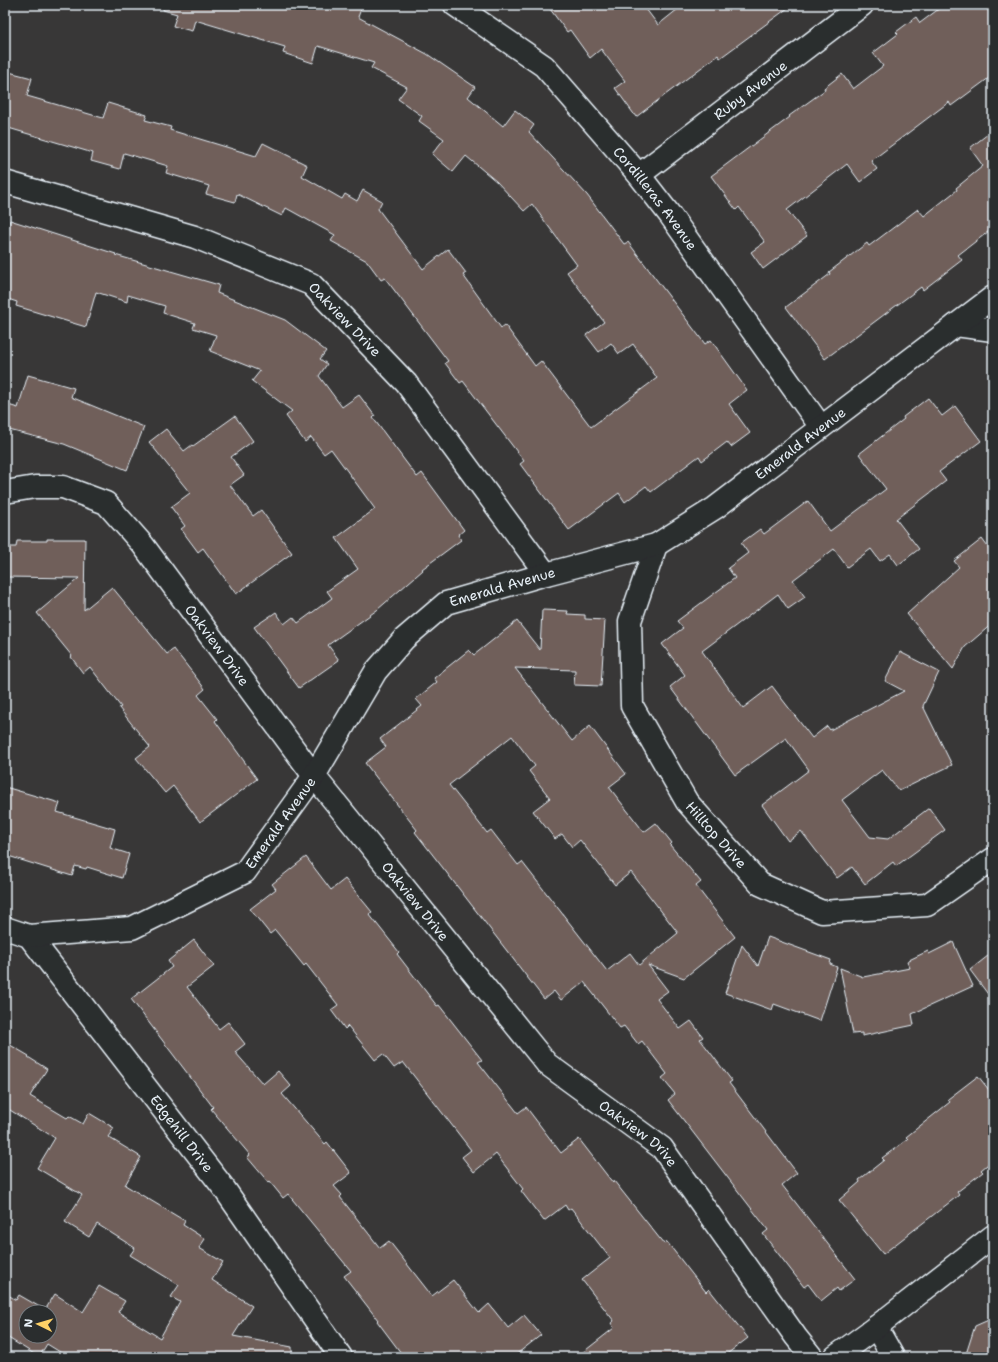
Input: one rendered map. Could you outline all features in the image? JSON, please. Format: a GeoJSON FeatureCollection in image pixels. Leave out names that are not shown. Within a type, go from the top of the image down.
{"type":"FeatureCollection","features":[{"type":"Feature","properties":{"kind":"street","name":"Cordilleras Avenue"},"geometry":{"type":"LineString","coordinates":[[455,5],[544,66],[639,175],[670,215],[821,427]]}},
{"type":"Feature","properties":{"kind":"street","name":"Ruby Avenue"},"geometry":{"type":"LineString","coordinates":[[639,175],[862,5]]}},
{"type":"Feature","properties":{"kind":"street","name":"Oakview Drive"},"geometry":{"type":"LineString","coordinates":[[5,182],[195,237],[311,284],[406,383],[546,574]]}},
{"type":"Feature","properties":{"kind":"street","name":"Emerald Avenue"},"geometry":{"type":"LineString","coordinates":[[29,936],[132,928],[245,872],[314,776],[376,670],[404,639],[446,603],[546,574],[656,545],[715,508],[993,297]]}},
{"type":"Feature","properties":{"kind":"street"},"geometry":{"type":"LineString","coordinates":[[956,326],[993,330]]}},
{"type":"Feature","properties":{"kind":"street","name":"Oakview Drive"},"geometry":{"type":"LineString","coordinates":[[5,492],[35,487],[64,487],[106,503],[143,545],[314,776],[547,1064],[662,1148],[796,1337],[812,1357]]}},
{"type":"Feature","properties":{"kind":"street","name":"Hilltop Drive"},"geometry":{"type":"LineString","coordinates":[[656,545],[630,621],[632,706],[687,802],[760,884],[822,912],[927,905],[993,859]]}},
{"type":"Feature","properties":{"kind":"street"},"geometry":{"type":"LineString","coordinates":[[5,928],[29,936]]}},
{"type":"Feature","properties":{"kind":"street","name":"Edgehill Drive"},"geometry":{"type":"LineString","coordinates":[[29,936],[223,1187],[341,1357]]}},
{"type":"Feature","properties":{"kind":"street"},"geometry":{"type":"LineString","coordinates":[[835,1357],[993,1236]]}},
{"type":"Feature","properties":{"kind":"street"},"geometry":{"type":"LineString","coordinates":[[876,1327],[893,1357]]}},
{"type":"Feature","properties":{"kind":"building"},"geometry":{"type":"Polygon","coordinates":[[[164,5],[349,5],[361,9],[358,17],[427,54],[475,87],[468,97],[503,126],[515,110],[534,125],[529,132],[587,195],[624,244],[628,242],[705,344],[711,340],[747,390],[729,404],[750,433],[731,447],[727,442],[702,461],[699,456],[651,492],[646,486],[625,502],[619,493],[569,530],[520,464],[524,461],[463,381],[460,383],[445,363],[448,361],[385,278],[381,280],[367,261],[331,241],[335,235],[286,208],[282,216],[237,194],[235,202],[206,194],[209,186],[166,173],[168,166],[124,153],[120,169],[91,161],[93,153],[5,127],[5,71],[32,78],[27,96],[103,118],[108,103],[147,115],[145,120],[171,127],[170,130],[256,156],[263,143],[307,165],[302,176],[342,199],[345,194],[357,201],[363,190],[382,201],[378,209],[423,269],[448,249],[466,273],[463,275],[501,328],[505,325],[535,366],[541,361],[591,427],[657,378],[633,344],[619,354],[611,343],[599,352],[586,335],[604,322],[567,272],[577,265],[532,204],[524,211],[497,182],[466,156],[453,172],[432,154],[444,139],[419,121],[422,116],[398,99],[407,87],[371,68],[374,63],[318,46],[313,63],[283,53],[285,47],[195,20],[192,31],[173,26],[177,14],[163,10],[164,5]]]}},
{"type":"Feature","properties":{"kind":"building"},"geometry":{"type":"Polygon","coordinates":[[[547,5],[643,5],[658,25],[683,5],[792,5],[720,58],[718,55],[636,117],[615,88],[625,81],[601,49],[590,58],[570,30],[567,32],[547,5]]]}},
{"type":"Feature","properties":{"kind":"building"},"geometry":{"type":"Polygon","coordinates":[[[944,5],[987,5],[993,12],[993,75],[951,106],[949,102],[871,161],[877,169],[860,182],[847,164],[787,210],[807,236],[763,269],[751,252],[765,242],[739,207],[736,210],[711,176],[825,90],[824,88],[842,74],[853,89],[883,66],[873,53],[898,34],[896,32],[916,17],[920,23],[944,5]]]}},
{"type":"Feature","properties":{"kind":"building"},"geometry":{"type":"Polygon","coordinates":[[[993,130],[993,228],[958,255],[962,260],[923,290],[921,287],[825,359],[786,307],[830,274],[829,272],[867,243],[869,246],[918,209],[924,216],[957,190],[956,188],[983,166],[970,148],[993,130]]]}},
{"type":"Feature","properties":{"kind":"building"},"geometry":{"type":"Polygon","coordinates":[[[10,220],[116,254],[115,255],[219,285],[217,293],[285,320],[326,351],[320,359],[327,364],[319,376],[342,407],[359,395],[375,416],[373,418],[417,477],[422,473],[464,530],[458,535],[461,540],[422,569],[423,570],[377,610],[328,645],[339,660],[299,688],[254,627],[276,612],[284,624],[293,617],[298,623],[332,598],[327,591],[358,569],[336,538],[375,509],[331,449],[324,454],[311,437],[305,442],[286,416],[292,411],[252,381],[260,371],[210,351],[216,335],[193,328],[195,323],[163,313],[165,306],[128,295],[127,302],[96,292],[86,327],[16,306],[17,302],[5,298],[5,237],[10,220]]]}},
{"type":"Feature","properties":{"kind":"building"},"geometry":{"type":"Polygon","coordinates":[[[28,375],[74,388],[71,397],[144,427],[127,470],[64,444],[5,429],[5,404],[18,408],[28,375]]]}},
{"type":"Feature","properties":{"kind":"building"},"geometry":{"type":"Polygon","coordinates":[[[928,398],[942,416],[955,406],[981,441],[939,472],[946,481],[896,519],[919,549],[898,565],[890,554],[880,561],[871,549],[847,567],[834,549],[793,580],[805,597],[788,609],[778,594],[702,651],[743,708],[772,686],[812,738],[827,726],[830,730],[904,691],[885,681],[900,652],[939,672],[923,706],[952,765],[899,791],[882,770],[842,800],[870,837],[888,839],[929,808],[945,830],[896,866],[893,862],[865,884],[852,867],[837,878],[801,831],[788,841],[762,805],[809,770],[786,738],[735,775],[670,687],[685,675],[662,644],[683,628],[677,621],[735,578],[728,568],[748,553],[741,543],[760,529],[764,534],[808,501],[830,531],[886,489],[859,454],[928,398]]]}},
{"type":"Feature","properties":{"kind":"building"},"geometry":{"type":"Polygon","coordinates":[[[235,416],[253,441],[231,457],[244,475],[230,485],[253,516],[261,510],[292,553],[236,594],[203,548],[198,552],[181,529],[185,526],[171,507],[190,493],[149,442],[166,429],[184,451],[235,416]]]}},
{"type":"Feature","properties":{"kind":"building"},"geometry":{"type":"Polygon","coordinates":[[[47,539],[85,539],[84,610],[112,587],[167,654],[174,649],[205,689],[198,695],[217,719],[215,721],[257,779],[200,822],[173,786],[165,793],[136,758],[150,747],[119,708],[121,707],[90,667],[83,673],[71,657],[72,656],[37,613],[79,578],[5,577],[5,547],[16,547],[17,541],[47,541],[47,539]]]}},
{"type":"Feature","properties":{"kind":"building"},"geometry":{"type":"Polygon","coordinates":[[[982,539],[993,554],[993,623],[965,647],[953,669],[907,614],[959,567],[954,561],[982,539]]]}},
{"type":"Feature","properties":{"kind":"building"},"geometry":{"type":"Polygon","coordinates":[[[542,610],[568,611],[567,614],[585,615],[585,619],[605,620],[601,686],[574,685],[575,670],[515,668],[572,741],[590,726],[626,774],[609,787],[644,832],[656,823],[672,843],[670,845],[701,882],[696,886],[735,937],[684,978],[648,965],[668,991],[657,999],[680,1029],[691,1021],[703,1037],[700,1039],[732,1081],[729,1083],[797,1173],[782,1185],[855,1279],[839,1291],[837,1288],[821,1301],[808,1284],[804,1287],[763,1234],[768,1230],[668,1100],[675,1094],[662,1078],[667,1074],[642,1041],[638,1044],[624,1026],[620,1028],[584,982],[561,1000],[554,991],[544,999],[415,832],[417,830],[365,763],[386,747],[380,739],[422,706],[416,699],[437,682],[434,678],[469,650],[474,655],[517,621],[540,650],[542,610]],[[512,736],[449,785],[487,833],[491,830],[518,865],[522,862],[607,971],[630,953],[639,965],[678,933],[631,872],[615,885],[580,840],[572,847],[562,834],[555,839],[533,811],[550,798],[529,771],[535,766],[512,736]]]}},
{"type":"Feature","properties":{"kind":"building"},"geometry":{"type":"Polygon","coordinates":[[[5,787],[60,803],[57,812],[115,829],[110,848],[129,854],[122,878],[87,867],[86,869],[75,866],[72,876],[5,855],[5,787]]]}},
{"type":"Feature","properties":{"kind":"building"},"geometry":{"type":"Polygon","coordinates":[[[306,857],[331,890],[345,879],[372,912],[369,914],[399,952],[397,954],[437,1006],[439,1005],[482,1060],[478,1062],[518,1113],[526,1107],[561,1153],[579,1139],[613,1183],[614,1181],[664,1244],[667,1242],[706,1292],[709,1289],[748,1338],[723,1357],[577,1357],[614,1328],[611,1323],[614,1321],[582,1280],[610,1258],[571,1208],[568,1210],[565,1205],[544,1221],[521,1191],[523,1189],[496,1154],[474,1172],[462,1157],[471,1150],[403,1062],[394,1068],[383,1054],[375,1060],[348,1026],[345,1029],[331,1010],[338,1005],[306,964],[304,966],[275,930],[270,934],[250,909],[276,889],[272,884],[306,857]]]}},
{"type":"Feature","properties":{"kind":"building"},"geometry":{"type":"Polygon","coordinates":[[[768,937],[831,960],[830,964],[837,967],[820,1021],[774,1004],[772,1010],[725,993],[742,945],[758,966],[768,937]]]}},
{"type":"Feature","properties":{"kind":"building"},"geometry":{"type":"Polygon","coordinates":[[[194,940],[214,966],[187,987],[219,1029],[228,1022],[245,1044],[235,1052],[263,1084],[278,1071],[291,1086],[282,1094],[325,1144],[327,1142],[351,1173],[334,1186],[342,1195],[340,1197],[380,1248],[389,1241],[432,1296],[453,1280],[479,1313],[489,1304],[508,1328],[524,1315],[541,1335],[513,1357],[404,1357],[344,1276],[351,1271],[288,1194],[283,1198],[247,1157],[250,1155],[211,1109],[213,1107],[131,999],[172,967],[168,961],[194,940]]]}},
{"type":"Feature","properties":{"kind":"building"},"geometry":{"type":"Polygon","coordinates":[[[953,942],[973,986],[912,1014],[914,1025],[862,1036],[862,1033],[853,1034],[840,968],[863,977],[910,968],[907,961],[928,951],[929,954],[953,942]]]}},
{"type":"Feature","properties":{"kind":"building"},"geometry":{"type":"Polygon","coordinates":[[[993,952],[993,1001],[970,970],[993,952]]]}},
{"type":"Feature","properties":{"kind":"building"},"geometry":{"type":"Polygon","coordinates":[[[5,1042],[29,1056],[28,1057],[47,1069],[30,1096],[67,1118],[69,1116],[83,1124],[89,1113],[114,1128],[108,1137],[141,1157],[125,1185],[185,1221],[183,1225],[205,1239],[199,1248],[223,1262],[212,1280],[252,1306],[233,1336],[292,1347],[292,1357],[68,1357],[47,1344],[58,1344],[58,1304],[49,1304],[55,1294],[83,1312],[99,1286],[125,1301],[118,1312],[160,1338],[180,1302],[171,1297],[179,1285],[130,1255],[135,1248],[97,1224],[89,1237],[65,1222],[82,1195],[37,1168],[55,1138],[5,1107],[5,1042]]]}},
{"type":"Feature","properties":{"kind":"building"},"geometry":{"type":"Polygon","coordinates":[[[978,1076],[993,1095],[993,1160],[981,1170],[983,1172],[957,1192],[959,1195],[883,1254],[839,1200],[860,1182],[859,1180],[884,1160],[882,1158],[908,1139],[906,1137],[950,1102],[948,1099],[978,1076]]]}},
{"type":"Feature","properties":{"kind":"building"},"geometry":{"type":"Polygon","coordinates":[[[5,1293],[16,1300],[19,1295],[35,1304],[18,1304],[18,1344],[47,1344],[39,1357],[5,1336],[5,1293]]]}},
{"type":"Feature","properties":{"kind":"building"},"geometry":{"type":"Polygon","coordinates":[[[993,1318],[993,1357],[965,1357],[975,1326],[993,1318]]]}}]}
